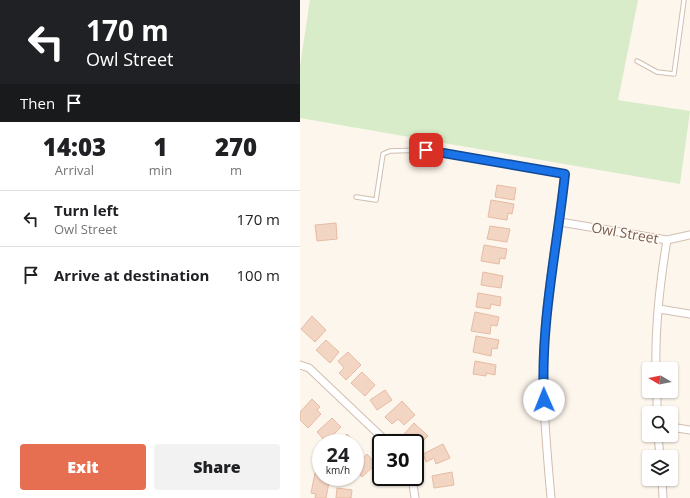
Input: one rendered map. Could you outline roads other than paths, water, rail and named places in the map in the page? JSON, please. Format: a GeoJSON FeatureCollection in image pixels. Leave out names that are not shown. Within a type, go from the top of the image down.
{"type":"FeatureCollection","features":[{"type":"Feature","properties":{"kind":"street"},"geometry":{"type":"LineString","coordinates":[[551,498],[543,387],[544,345],[551,274],[560,222],[565,174]]}},
{"type":"Feature","properties":{"kind":"street","name":"Owl Street"},"geometry":{"type":"LineString","coordinates":[[560,222],[667,240],[690,235]]}},
{"type":"Feature","properties":{"kind":"street"},"geometry":{"type":"LineString","coordinates":[[656,362],[659,309],[667,240]]}},
{"type":"Feature","properties":{"kind":"street"},"geometry":{"type":"LineString","coordinates":[[659,309],[690,314]]}},
{"type":"Feature","properties":{"kind":"street"},"geometry":{"type":"LineString","coordinates":[[300,365],[309,368],[379,434]]}},
{"type":"Feature","properties":{"kind":"street"},"geometry":{"type":"LineString","coordinates":[[678,428],[690,430]]}},
{"type":"Feature","properties":{"kind":"street"},"geometry":{"type":"LineString","coordinates":[[413,486],[415,498]]}},
{"type":"Feature","properties":{"kind":"street"},"geometry":{"type":"LineString","coordinates":[[662,486],[663,498]]}},
{"type":"Feature","properties":{"kind":"lane"},"geometry":{"type":"LineString","coordinates":[[637,61],[658,72],[674,74],[684,0]]}},
{"type":"Feature","properties":{"kind":"lane"},"geometry":{"type":"LineString","coordinates":[[356,196],[376,200],[383,154],[390,151],[426,150],[565,174]]}}]}
